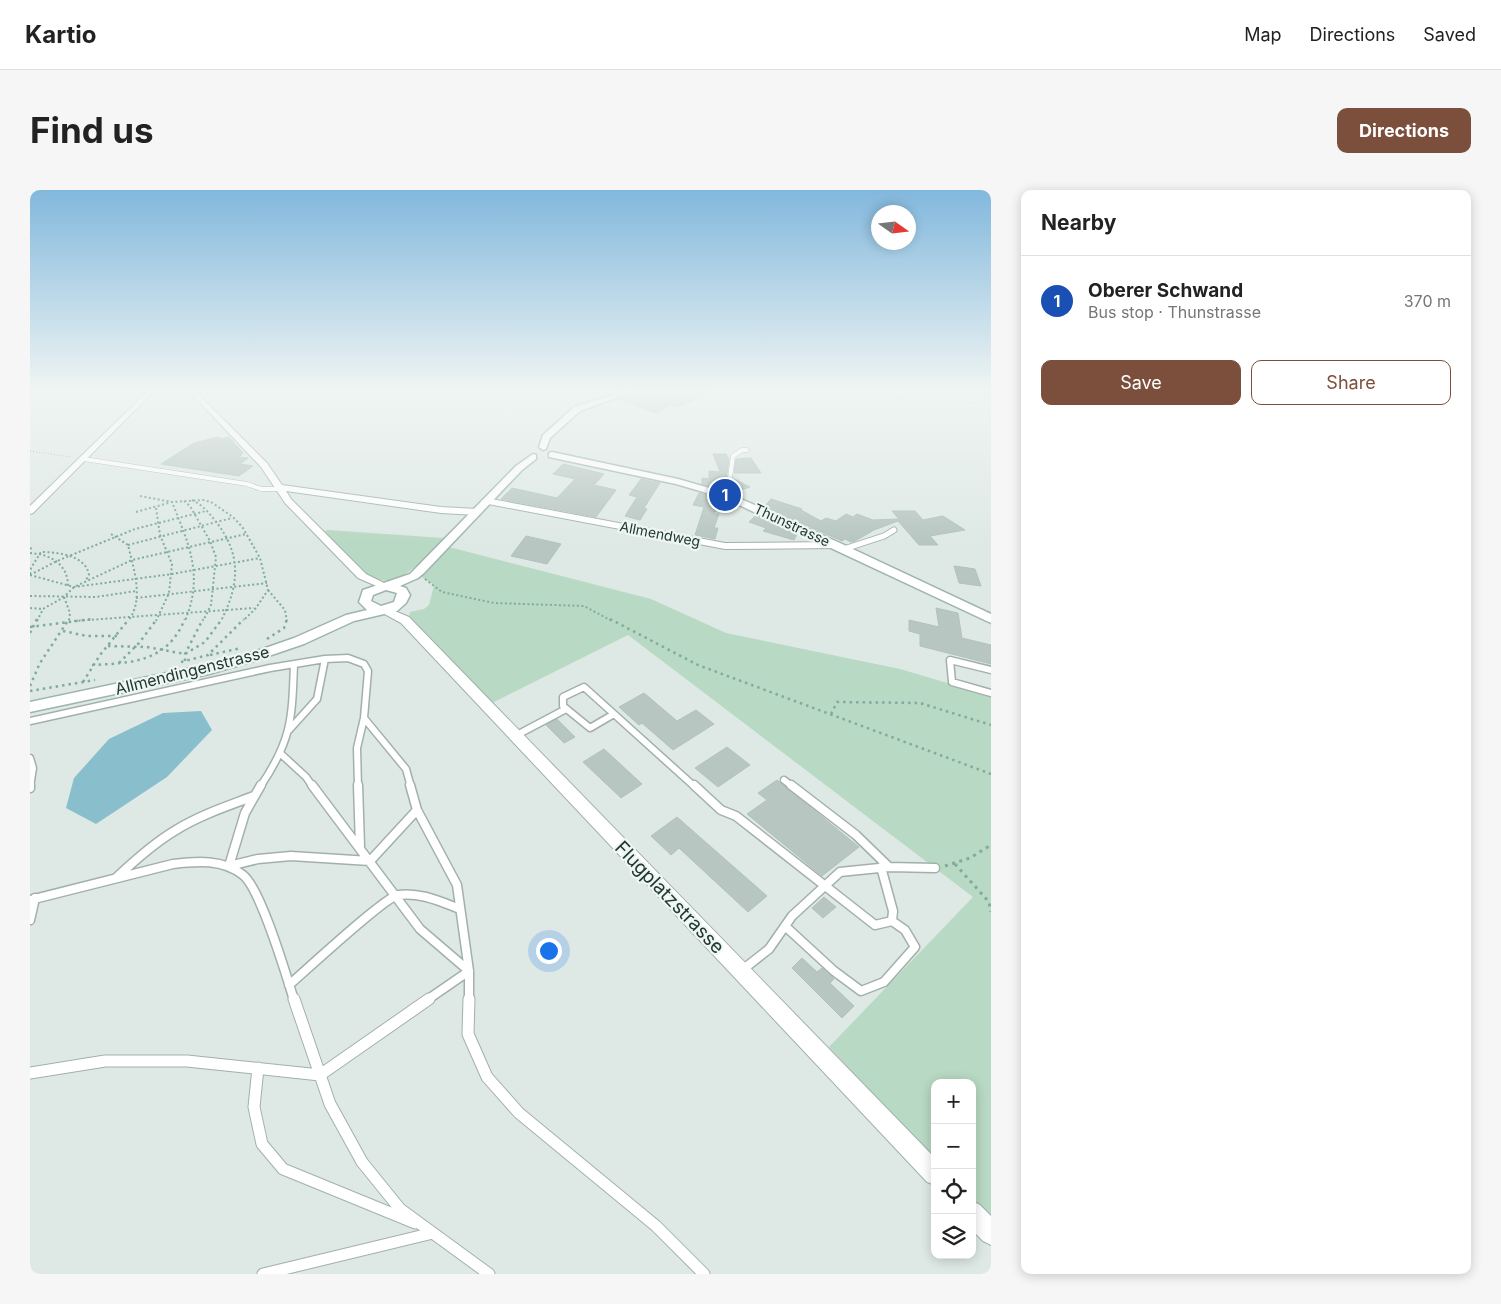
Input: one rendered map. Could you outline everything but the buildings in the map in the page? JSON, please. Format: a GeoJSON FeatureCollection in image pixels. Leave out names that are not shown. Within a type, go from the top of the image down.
{"type":"FeatureCollection","features":[{"type":"Feature","properties":{"kind":"street"},"geometry":{"type":"LineString","coordinates":[[30,511],[101,442]]}},
{"type":"Feature","properties":{"kind":"street"},"geometry":{"type":"LineString","coordinates":[[242,442],[264,465],[288,501],[362,576],[399,588],[403,599],[405,620]]}},
{"type":"Feature","properties":{"kind":"street"},"geometry":{"type":"LineString","coordinates":[[543,447],[545,442]]}},
{"type":"Feature","properties":{"kind":"street"},"geometry":{"type":"LineString","coordinates":[[543,447],[552,450],[552,455],[542,458],[533,457],[529,454],[530,450],[543,447]]}},
{"type":"Feature","properties":{"kind":"street","name":"Thunstrasse"},"geometry":{"type":"LineString","coordinates":[[552,455],[678,482],[727,496],[991,619]]}},
{"type":"Feature","properties":{"kind":"street"},"geometry":{"type":"LineString","coordinates":[[362,576],[366,598],[371,607],[382,610],[394,607],[403,599],[414,576],[486,501],[533,457]]}},
{"type":"Feature","properties":{"kind":"street"},"geometry":{"type":"LineString","coordinates":[[279,488],[441,510],[477,512]]}},
{"type":"Feature","properties":{"kind":"street","name":"Allmendweg"},"geometry":{"type":"LineString","coordinates":[[486,501],[719,545],[840,547]]}},
{"type":"Feature","properties":{"kind":"street"},"geometry":{"type":"LineString","coordinates":[[366,598],[374,589],[414,576]]}},
{"type":"Feature","properties":{"kind":"street","name":"Allmendingenstrasse"},"geometry":{"type":"LineString","coordinates":[[350,618],[366,598]]}},
{"type":"Feature","properties":{"kind":"street","name":"Allmendingenstrasse"},"geometry":{"type":"LineString","coordinates":[[30,707],[243,660],[298,641],[350,618],[382,610]]}},
{"type":"Feature","properties":{"kind":"street","name":"Flugplatzstrasse"},"geometry":{"type":"LineString","coordinates":[[382,610],[405,620],[931,1170]]}},
{"type":"Feature","properties":{"kind":"street"},"geometry":{"type":"LineString","coordinates":[[973,1214],[991,1233]]}},
{"type":"Feature","properties":{"kind":"lane"},"geometry":{"type":"LineString","coordinates":[[727,496],[734,456],[742,450],[747,450]]}},
{"type":"Feature","properties":{"kind":"lane"},"geometry":{"type":"LineString","coordinates":[[84,459],[168,470],[247,484],[261,489],[279,488]]}},
{"type":"Feature","properties":{"kind":"lane"},"geometry":{"type":"LineString","coordinates":[[840,547],[884,536],[894,530]]}},
{"type":"Feature","properties":{"kind":"lane"},"geometry":{"type":"LineString","coordinates":[[30,721],[270,668],[325,659],[348,658],[364,664],[368,671],[364,718],[357,748],[358,821],[361,848]]}},
{"type":"Feature","properties":{"kind":"lane"},"geometry":{"type":"LineString","coordinates":[[289,730],[317,699],[325,659]]}},
{"type":"Feature","properties":{"kind":"lane"},"geometry":{"type":"LineString","coordinates":[[991,670],[950,660],[952,682],[991,693]]}},
{"type":"Feature","properties":{"kind":"lane"},"geometry":{"type":"LineString","coordinates":[[229,866],[242,821],[254,796],[270,774],[289,730],[293,714],[294,664]]}},
{"type":"Feature","properties":{"kind":"lane"},"geometry":{"type":"LineString","coordinates":[[615,714],[590,728],[563,706],[563,697],[584,686],[615,714],[721,810],[736,816],[875,925],[892,921],[905,930],[915,947],[884,982],[861,991],[834,971],[785,926]]}},
{"type":"Feature","properties":{"kind":"lane"},"geometry":{"type":"LineString","coordinates":[[515,736],[566,708]]}},
{"type":"Feature","properties":{"kind":"lane"},"geometry":{"type":"LineString","coordinates":[[364,718],[406,769],[417,810],[457,885],[469,971],[468,1034],[487,1077],[519,1113],[656,1226],[704,1274]]}},
{"type":"Feature","properties":{"kind":"lane"},"geometry":{"type":"LineString","coordinates":[[280,754],[306,777],[420,929],[469,971]]}},
{"type":"Feature","properties":{"kind":"lane"},"geometry":{"type":"LineString","coordinates":[[30,758],[33,768],[30,788]]}},
{"type":"Feature","properties":{"kind":"lane"},"geometry":{"type":"LineString","coordinates":[[784,780],[856,835],[885,867],[893,911],[892,921]]}},
{"type":"Feature","properties":{"kind":"lane"},"geometry":{"type":"LineString","coordinates":[[116,878],[148,848],[168,834],[190,822],[254,796]]}},
{"type":"Feature","properties":{"kind":"lane"},"geometry":{"type":"LineString","coordinates":[[370,861],[417,810]]}},
{"type":"Feature","properties":{"kind":"lane"},"geometry":{"type":"LineString","coordinates":[[229,866],[258,859],[291,856],[370,861]]}},
{"type":"Feature","properties":{"kind":"lane"},"geometry":{"type":"LineString","coordinates":[[30,920],[32,899],[173,864],[194,861],[212,862],[229,866],[245,876],[254,889],[267,920],[330,1104],[362,1162],[400,1209],[489,1274]]}},
{"type":"Feature","properties":{"kind":"lane"},"geometry":{"type":"LineString","coordinates":[[741,971],[769,949],[792,916],[840,872],[885,867],[935,868]]}},
{"type":"Feature","properties":{"kind":"lane"},"geometry":{"type":"LineString","coordinates":[[289,985],[330,948],[395,895],[419,894],[460,909]]}},
{"type":"Feature","properties":{"kind":"lane"},"geometry":{"type":"LineString","coordinates":[[30,1073],[105,1061],[187,1061],[320,1075],[469,971]]}},
{"type":"Feature","properties":{"kind":"lane"},"geometry":{"type":"LineString","coordinates":[[258,1068],[254,1107],[262,1144],[284,1169],[429,1230]]}},
{"type":"Feature","properties":{"kind":"lane"},"geometry":{"type":"LineString","coordinates":[[263,1274],[429,1230]]}},
{"type":"Feature","properties":{"kind":"path"},"geometry":{"type":"LineString","coordinates":[[30,452],[84,459]]}},
{"type":"Feature","properties":{"kind":"path"},"geometry":{"type":"LineString","coordinates":[[140,496],[172,502]]}},
{"type":"Feature","properties":{"kind":"path"},"geometry":{"type":"LineString","coordinates":[[108,646],[147,647],[185,654],[209,639],[225,612],[236,578],[236,562],[228,538],[206,511],[191,499]]}},
{"type":"Feature","properties":{"kind":"path"},"geometry":{"type":"LineString","coordinates":[[183,500],[190,506],[210,541],[216,557],[214,589],[208,612],[185,654],[185,661]]}},
{"type":"Feature","properties":{"kind":"path"},"geometry":{"type":"LineString","coordinates":[[136,512],[183,500],[207,501],[233,517],[246,534],[260,558],[268,583],[268,590],[256,608],[208,655]]}},
{"type":"Feature","properties":{"kind":"path"},"geometry":{"type":"LineString","coordinates":[[92,665],[118,664],[139,660],[163,650],[175,636],[188,612],[193,591],[195,569],[189,546],[172,502]]}},
{"type":"Feature","properties":{"kind":"path"},"geometry":{"type":"LineString","coordinates":[[118,664],[154,627],[168,594],[172,564],[161,536],[156,508]]}},
{"type":"Feature","properties":{"kind":"path"},"geometry":{"type":"LineString","coordinates":[[30,575],[57,561],[134,529],[206,511]]}},
{"type":"Feature","properties":{"kind":"path"},"geometry":{"type":"LineString","coordinates":[[128,545],[233,517]]}},
{"type":"Feature","properties":{"kind":"path"},"geometry":{"type":"LineString","coordinates":[[83,682],[92,665],[118,636],[131,617],[136,598],[136,580],[128,545],[111,534]]}},
{"type":"Feature","properties":{"kind":"path"},"geometry":{"type":"LineString","coordinates":[[30,633],[43,609],[64,597],[74,587],[132,560],[246,534]]}},
{"type":"Feature","properties":{"kind":"path"},"geometry":{"type":"LineString","coordinates":[[41,552],[57,561],[67,572],[68,586]]}},
{"type":"Feature","properties":{"kind":"path"},"geometry":{"type":"LineString","coordinates":[[30,575],[31,568],[41,552]]}},
{"type":"Feature","properties":{"kind":"path"},"geometry":{"type":"LineString","coordinates":[[30,553],[61,552],[71,555],[88,569],[89,575],[85,582]]}},
{"type":"Feature","properties":{"kind":"path"},"geometry":{"type":"LineString","coordinates":[[30,575],[74,587],[136,580],[260,558]]}},
{"type":"Feature","properties":{"kind":"path"},"geometry":{"type":"LineString","coordinates":[[414,576],[424,579],[442,592],[479,601],[584,606],[698,665],[991,774]]}},
{"type":"Feature","properties":{"kind":"path"},"geometry":{"type":"LineString","coordinates":[[136,598],[268,583]]}},
{"type":"Feature","properties":{"kind":"path"},"geometry":{"type":"LineString","coordinates":[[265,640],[280,632],[289,619],[289,614],[281,602],[268,590]]}},
{"type":"Feature","properties":{"kind":"path"},"geometry":{"type":"LineString","coordinates":[[30,596],[96,597],[136,591]]}},
{"type":"Feature","properties":{"kind":"path"},"geometry":{"type":"LineString","coordinates":[[30,686],[40,662],[69,621],[70,613],[64,597]]}},
{"type":"Feature","properties":{"kind":"path"},"geometry":{"type":"LineString","coordinates":[[31,608],[43,609]]}},
{"type":"Feature","properties":{"kind":"path"},"geometry":{"type":"LineString","coordinates":[[32,627],[69,621],[188,612],[225,612],[256,608]]}},
{"type":"Feature","properties":{"kind":"path"},"geometry":{"type":"LineString","coordinates":[[63,631],[87,636],[118,636]]}},
{"type":"Feature","properties":{"kind":"path"},"geometry":{"type":"LineString","coordinates":[[176,663],[241,648]]}},
{"type":"Feature","properties":{"kind":"path"},"geometry":{"type":"LineString","coordinates":[[30,691],[102,679]]}},
{"type":"Feature","properties":{"kind":"path"},"geometry":{"type":"LineString","coordinates":[[831,714],[837,702],[920,703],[991,725]]}},
{"type":"Feature","properties":{"kind":"path"},"geometry":{"type":"LineString","coordinates":[[935,868],[955,864],[970,858],[991,845]]}},
{"type":"Feature","properties":{"kind":"path"},"geometry":{"type":"LineString","coordinates":[[955,864],[989,902],[991,912]]}},
{"type":"Feature","properties":{"kind":"green space"},"geometry":{"type":"Polygon","coordinates":[[[324,531],[443,538],[409,572],[387,580],[377,579],[360,568],[324,531]]]}},
{"type":"Feature","properties":{"kind":"green space"},"geometry":{"type":"Polygon","coordinates":[[[449,547],[651,599],[726,633],[900,669],[991,696],[991,1220],[976,1204],[976,1079],[931,1079],[931,1156],[829,1047],[973,897],[628,635],[490,704],[409,617],[410,612],[424,609],[429,605],[434,585],[420,576],[449,547]]]}},
{"type":"Feature","properties":{"kind":"water"},"geometry":{"type":"Polygon","coordinates":[[[201,711],[212,730],[167,777],[96,824],[66,808],[74,778],[109,739],[163,713],[201,711]]]}},
{"type":"Feature","properties":{"kind":"place","name":"Oberer Schwand"},"geometry":{"type":"Point","coordinates":[725,495]}}]}
